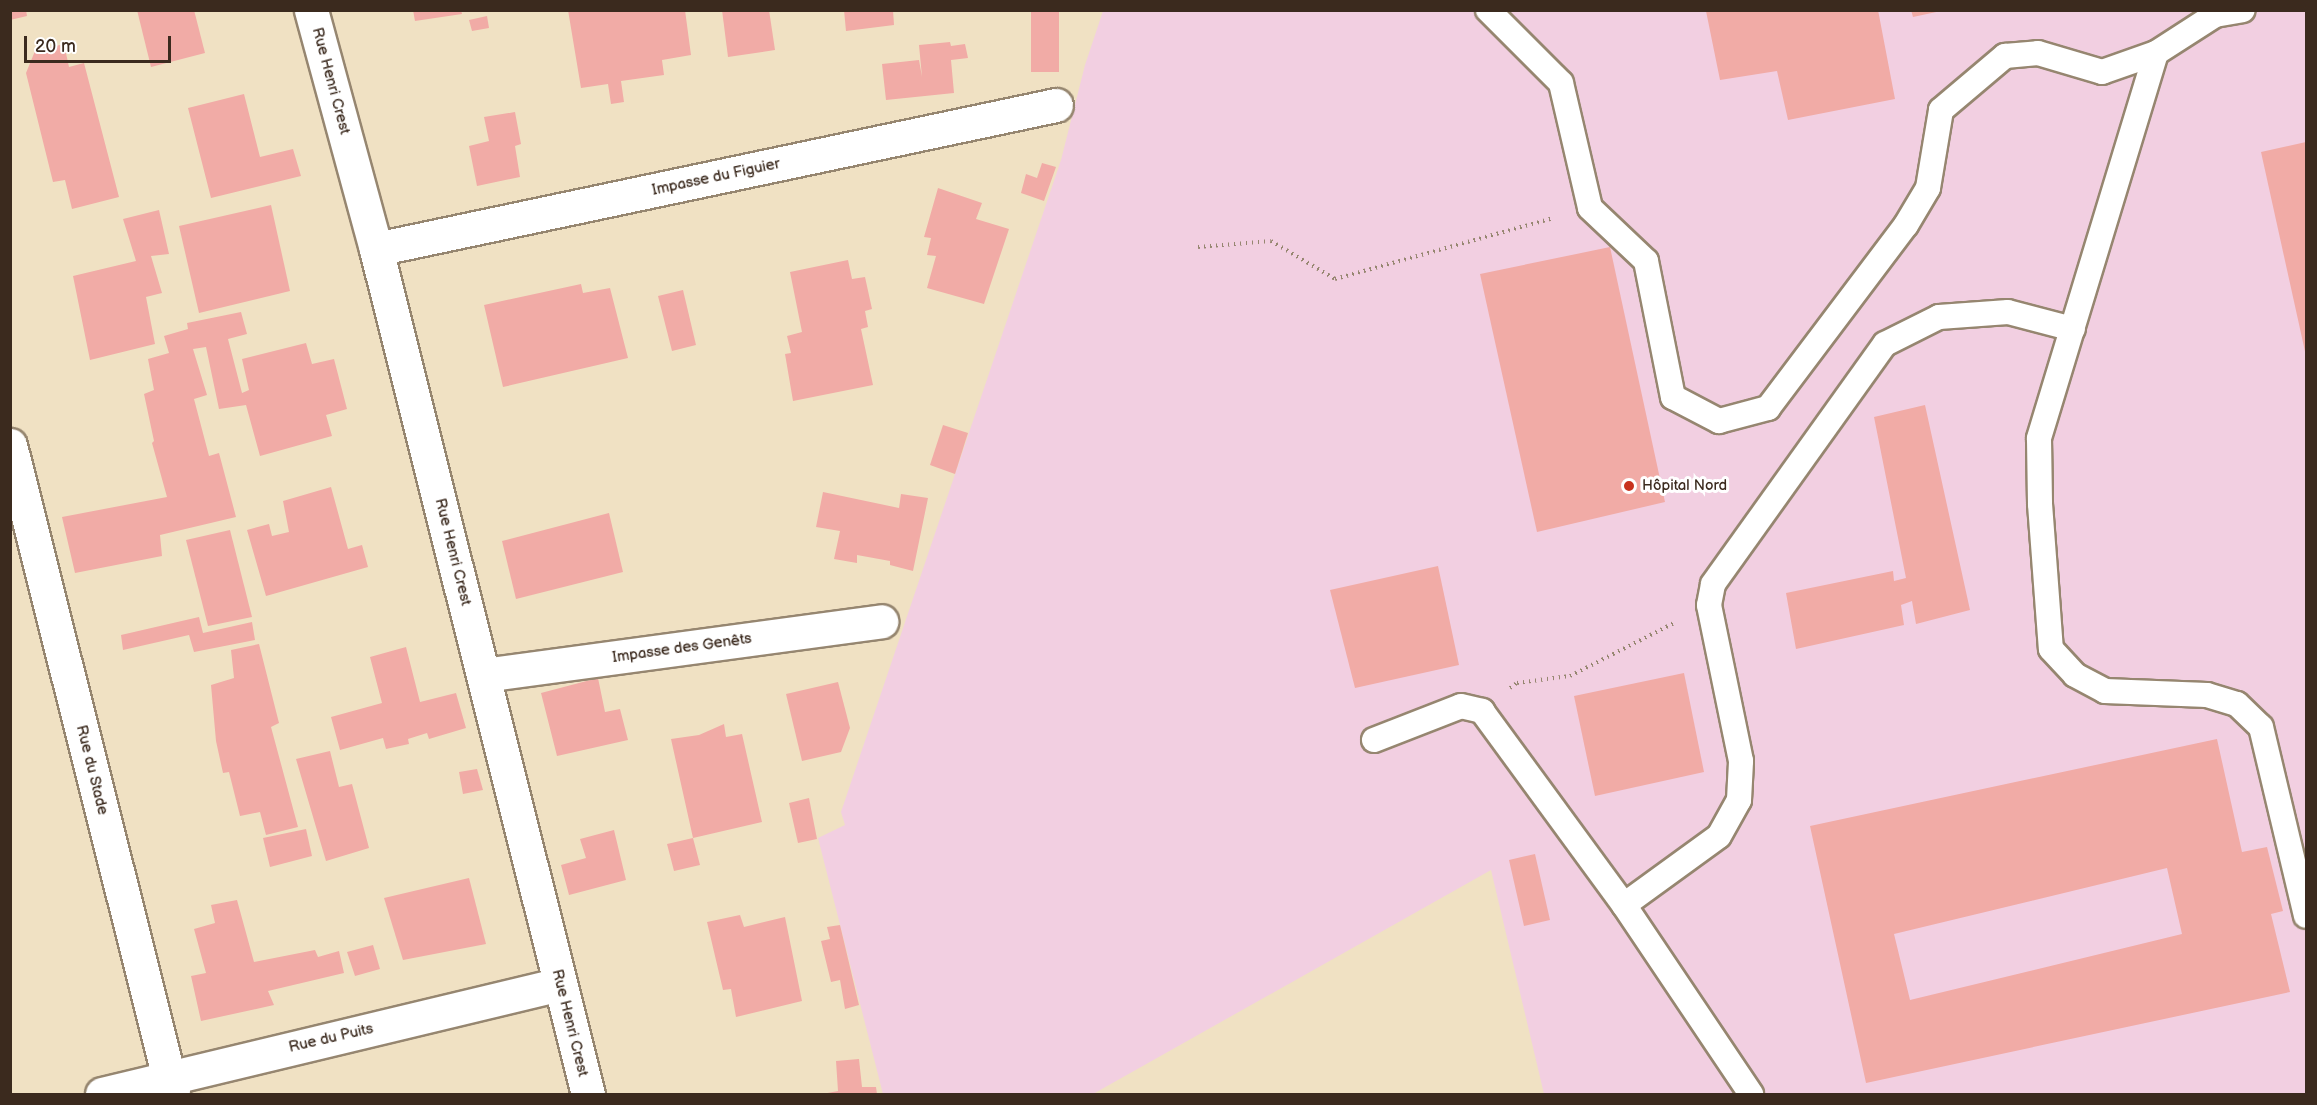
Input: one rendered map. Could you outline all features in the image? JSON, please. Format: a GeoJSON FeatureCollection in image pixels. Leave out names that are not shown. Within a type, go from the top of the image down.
{"type":"FeatureCollection","features":[{"type":"Feature","properties":{"kind":"street","name":"Rue Henri Crest"},"geometry":{"type":"LineString","coordinates":[[311,10],[376,249],[588,1095]]}},
{"type":"Feature","properties":{"kind":"street","name":"Impasse du Figuier"},"geometry":{"type":"LineString","coordinates":[[376,249],[1056,105]]}},
{"type":"Feature","properties":{"kind":"street","name":"Rue du Stade"},"geometry":{"type":"LineString","coordinates":[[10,445],[171,1085]]}},
{"type":"Feature","properties":{"kind":"street","name":"Impasse des Genêts"},"geometry":{"type":"LineString","coordinates":[[484,675],[881,621]]}},
{"type":"Feature","properties":{"kind":"street","name":"Rue du Puits"},"geometry":{"type":"LineString","coordinates":[[102,1095],[171,1085],[560,984]]}},
{"type":"Feature","properties":{"kind":"lane"},"geometry":{"type":"LineString","coordinates":[[1488,10],[1561,83],[1590,208],[1646,261],[1673,397],[1719,422],[1768,408],[1906,225],[1928,188],[1941,110],[2005,56],[2038,53],[2102,72],[2156,53],[2215,15],[2243,10]]}},
{"type":"Feature","properties":{"kind":"lane"},"geometry":{"type":"LineString","coordinates":[[2156,53],[2039,439],[2040,504],[2051,649],[2075,675],[2105,691],[2207,695],[2237,704],[2261,727],[2307,916]]}},
{"type":"Feature","properties":{"kind":"lane"},"geometry":{"type":"LineString","coordinates":[[1624,905],[1719,836],[1739,800],[1741,761],[1709,605],[1713,584],[1885,344],[1939,317],[2008,312],[2073,328]]}},
{"type":"Feature","properties":{"kind":"lane"},"geometry":{"type":"LineString","coordinates":[[1374,740],[1461,706],[1482,711],[1624,905],[1751,1095]]}},
{"type":"Feature","properties":{"kind":"path"},"geometry":{"type":"LineString","coordinates":[[1198,247],[1271,242],[1335,279],[1590,208]]}},
{"type":"Feature","properties":{"kind":"path"},"geometry":{"type":"LineString","coordinates":[[1516,683],[1570,676],[1709,605]]}},
{"type":"Feature","properties":{"kind":"shaded area","name":"Hôpital Nord"},"geometry":{"type":"Polygon","coordinates":[[[1103,11],[2306,11],[2306,1094],[1544,1094],[1491,870],[1093,1094],[883,1094],[818,838],[845,825],[841,812],[1061,160],[1085,65],[1103,11]]]}},
{"type":"Feature","properties":{"kind":"building"},"geometry":{"type":"Polygon","coordinates":[[[10,10],[26,10],[27,16],[10,20],[10,10]]]}},
{"type":"Feature","properties":{"kind":"building"},"geometry":{"type":"Polygon","coordinates":[[[137,10],[194,10],[205,53],[151,67],[137,10]]]}},
{"type":"Feature","properties":{"kind":"building"},"geometry":{"type":"Polygon","coordinates":[[[413,10],[461,10],[462,14],[415,21],[413,10]]]}},
{"type":"Feature","properties":{"kind":"building"},"geometry":{"type":"Polygon","coordinates":[[[568,10],[685,10],[691,55],[662,60],[664,75],[621,81],[624,102],[611,104],[608,84],[581,88],[568,10]]]}},
{"type":"Feature","properties":{"kind":"building"},"geometry":{"type":"Polygon","coordinates":[[[722,10],[769,10],[775,50],[728,57],[722,10]]]}},
{"type":"Feature","properties":{"kind":"building"},"geometry":{"type":"Polygon","coordinates":[[[844,10],[893,10],[894,25],[846,31],[844,10]]]}},
{"type":"Feature","properties":{"kind":"building"},"geometry":{"type":"Polygon","coordinates":[[[1031,10],[1059,10],[1059,72],[1031,72],[1031,10]]]}},
{"type":"Feature","properties":{"kind":"building"},"geometry":{"type":"Polygon","coordinates":[[[1878,10],[1895,99],[1788,120],[1777,71],[1720,80],[1706,11],[1878,10]]]}},
{"type":"Feature","properties":{"kind":"building"},"geometry":{"type":"Polygon","coordinates":[[[1911,10],[1941,10],[1941,11],[1913,17],[1911,10]]]}},
{"type":"Feature","properties":{"kind":"building"},"geometry":{"type":"Polygon","coordinates":[[[487,16],[489,28],[472,31],[469,20],[487,16]]]}},
{"type":"Feature","properties":{"kind":"building"},"geometry":{"type":"Polygon","coordinates":[[[950,42],[951,46],[965,44],[968,58],[951,60],[954,93],[886,100],[882,64],[919,60],[922,77],[919,45],[950,42]]]}},
{"type":"Feature","properties":{"kind":"building"},"geometry":{"type":"Polygon","coordinates":[[[64,44],[69,67],[84,63],[119,197],[72,209],[65,180],[53,182],[26,73],[35,51],[64,44]]]}},
{"type":"Feature","properties":{"kind":"building"},"geometry":{"type":"Polygon","coordinates":[[[244,94],[260,157],[293,149],[301,176],[211,198],[188,108],[244,94]]]}},
{"type":"Feature","properties":{"kind":"building"},"geometry":{"type":"Polygon","coordinates":[[[515,112],[521,144],[515,146],[520,177],[477,186],[469,146],[489,141],[484,117],[515,112]]]}},
{"type":"Feature","properties":{"kind":"building"},"geometry":{"type":"Polygon","coordinates":[[[2306,142],[2306,356],[2261,152],[2306,142]]]}},
{"type":"Feature","properties":{"kind":"building"},"geometry":{"type":"Polygon","coordinates":[[[1042,163],[1056,167],[1044,201],[1021,193],[1026,174],[1037,178],[1042,163]]]}},
{"type":"Feature","properties":{"kind":"building"},"geometry":{"type":"Polygon","coordinates":[[[938,188],[982,203],[976,219],[1009,229],[984,304],[927,288],[936,256],[927,255],[931,238],[924,237],[938,188]]]}},
{"type":"Feature","properties":{"kind":"building"},"geometry":{"type":"Polygon","coordinates":[[[271,205],[290,291],[199,313],[179,226],[271,205]]]}},
{"type":"Feature","properties":{"kind":"building"},"geometry":{"type":"Polygon","coordinates":[[[159,210],[169,254],[151,256],[162,293],[146,297],[155,344],[90,360],[73,276],[136,261],[123,219],[159,210]]]}},
{"type":"Feature","properties":{"kind":"building"},"geometry":{"type":"Polygon","coordinates":[[[1610,247],[1665,502],[1537,532],[1480,274],[1610,247]]]}},
{"type":"Feature","properties":{"kind":"building"},"geometry":{"type":"Polygon","coordinates":[[[848,260],[852,279],[865,277],[872,309],[865,311],[868,327],[861,329],[873,385],[793,401],[785,354],[791,353],[787,336],[802,332],[790,272],[848,260]]]}},
{"type":"Feature","properties":{"kind":"building"},"geometry":{"type":"Polygon","coordinates":[[[581,284],[583,293],[610,288],[628,358],[503,387],[484,305],[581,284]]]}},
{"type":"Feature","properties":{"kind":"building"},"geometry":{"type":"Polygon","coordinates":[[[683,290],[696,345],[672,351],[658,296],[683,290]]]}},
{"type":"Feature","properties":{"kind":"building"},"geometry":{"type":"Polygon","coordinates":[[[241,312],[247,334],[228,339],[242,393],[249,390],[242,359],[306,343],[312,364],[334,359],[347,409],[326,415],[332,436],[260,456],[246,405],[219,409],[206,347],[193,349],[207,395],[194,399],[209,456],[219,453],[236,517],[160,535],[162,556],[75,573],[62,517],[167,497],[152,443],[154,441],[144,394],[154,390],[148,359],[169,353],[164,336],[188,329],[187,323],[241,312]]]}},
{"type":"Feature","properties":{"kind":"building"},"geometry":{"type":"Polygon","coordinates":[[[1925,405],[1970,610],[1916,624],[1912,601],[1901,605],[1904,625],[1796,649],[1786,593],[1893,571],[1894,581],[1906,578],[1874,417],[1925,405]]]}},
{"type":"Feature","properties":{"kind":"building"},"geometry":{"type":"Polygon","coordinates":[[[943,425],[968,433],[955,474],[930,465],[943,425]]]}},
{"type":"Feature","properties":{"kind":"building"},"geometry":{"type":"Polygon","coordinates":[[[331,487],[348,549],[362,545],[368,567],[266,596],[247,530],[269,524],[272,536],[289,532],[283,501],[331,487]]]}},
{"type":"Feature","properties":{"kind":"building"},"geometry":{"type":"Polygon","coordinates":[[[823,492],[899,508],[901,494],[928,498],[913,571],[890,565],[890,561],[857,555],[857,563],[834,559],[840,531],[816,527],[823,492]]]}},
{"type":"Feature","properties":{"kind":"building"},"geometry":{"type":"Polygon","coordinates":[[[609,513],[623,572],[516,599],[502,541],[609,513]]]}},
{"type":"Feature","properties":{"kind":"building"},"geometry":{"type":"Polygon","coordinates":[[[230,530],[252,617],[208,626],[186,540],[230,530]]]}},
{"type":"Feature","properties":{"kind":"building"},"geometry":{"type":"Polygon","coordinates":[[[1438,566],[1459,665],[1355,688],[1330,590],[1438,566]]]}},
{"type":"Feature","properties":{"kind":"building"},"geometry":{"type":"Polygon","coordinates":[[[199,617],[203,633],[252,622],[255,640],[194,652],[189,635],[123,650],[121,635],[199,617]]]}},
{"type":"Feature","properties":{"kind":"building"},"geometry":{"type":"Polygon","coordinates":[[[259,644],[279,723],[271,727],[298,827],[266,835],[260,812],[240,816],[229,772],[223,773],[216,741],[211,685],[234,678],[231,650],[259,644]]]}},
{"type":"Feature","properties":{"kind":"building"},"geometry":{"type":"Polygon","coordinates":[[[406,647],[420,702],[456,693],[466,728],[429,739],[427,733],[408,739],[409,744],[386,749],[383,738],[340,750],[331,717],[382,703],[370,657],[406,647]]]}},
{"type":"Feature","properties":{"kind":"building"},"geometry":{"type":"Polygon","coordinates":[[[1684,673],[1704,772],[1595,796],[1574,696],[1684,673]]]}},
{"type":"Feature","properties":{"kind":"building"},"geometry":{"type":"Polygon","coordinates":[[[598,678],[605,712],[620,709],[628,740],[557,756],[541,693],[598,678]]]}},
{"type":"Feature","properties":{"kind":"building"},"geometry":{"type":"Polygon","coordinates":[[[838,682],[850,728],[841,752],[802,761],[786,694],[838,682]]]}},
{"type":"Feature","properties":{"kind":"building"},"geometry":{"type":"Polygon","coordinates":[[[724,724],[726,737],[742,734],[762,822],[693,838],[671,739],[699,735],[724,724]]]}},
{"type":"Feature","properties":{"kind":"building"},"geometry":{"type":"Polygon","coordinates":[[[2217,739],[2242,852],[2267,847],[2283,911],[2271,914],[2290,992],[1866,1083],[1810,826],[2217,739]],[[2167,868],[1894,934],[1910,1000],[2182,934],[2167,868]]]}},
{"type":"Feature","properties":{"kind":"building"},"geometry":{"type":"Polygon","coordinates":[[[330,751],[339,787],[352,784],[369,848],[326,861],[296,759],[330,751]]]}},
{"type":"Feature","properties":{"kind":"building"},"geometry":{"type":"Polygon","coordinates":[[[477,769],[483,790],[463,794],[459,772],[477,769]]]}},
{"type":"Feature","properties":{"kind":"building"},"geometry":{"type":"Polygon","coordinates":[[[809,798],[817,839],[798,843],[789,803],[809,798]]]}},
{"type":"Feature","properties":{"kind":"building"},"geometry":{"type":"Polygon","coordinates":[[[306,829],[312,856],[270,867],[263,838],[306,829]]]}},
{"type":"Feature","properties":{"kind":"building"},"geometry":{"type":"Polygon","coordinates":[[[614,830],[626,880],[569,895],[561,865],[586,858],[580,839],[614,830]]]}},
{"type":"Feature","properties":{"kind":"building"},"geometry":{"type":"Polygon","coordinates":[[[693,838],[700,865],[674,871],[667,844],[693,838]]]}},
{"type":"Feature","properties":{"kind":"building"},"geometry":{"type":"Polygon","coordinates":[[[1535,854],[1550,920],[1524,926],[1509,860],[1535,854]]]}},
{"type":"Feature","properties":{"kind":"building"},"geometry":{"type":"Polygon","coordinates":[[[469,878],[486,944],[403,960],[384,898],[469,878]]]}},
{"type":"Feature","properties":{"kind":"building"},"geometry":{"type":"Polygon","coordinates":[[[237,900],[254,962],[315,950],[318,957],[339,951],[344,973],[268,991],[274,1005],[201,1021],[191,976],[206,973],[194,929],[215,923],[211,905],[237,900]]]}},
{"type":"Feature","properties":{"kind":"building"},"geometry":{"type":"Polygon","coordinates":[[[740,915],[744,927],[785,917],[802,1001],[736,1017],[731,989],[723,990],[707,922],[740,915]]]}},
{"type":"Feature","properties":{"kind":"building"},"geometry":{"type":"Polygon","coordinates":[[[840,925],[859,1005],[845,1009],[840,980],[831,982],[821,941],[830,939],[827,927],[840,925]]]}},
{"type":"Feature","properties":{"kind":"building"},"geometry":{"type":"Polygon","coordinates":[[[373,945],[380,969],[355,976],[347,952],[373,945]]]}},
{"type":"Feature","properties":{"kind":"building"},"geometry":{"type":"Polygon","coordinates":[[[859,1059],[862,1087],[876,1087],[877,1094],[822,1094],[838,1091],[836,1061],[859,1059]]]}},
{"type":"Feature","properties":{"kind":"place","name":"Hôpital Nord"},"geometry":{"type":"Point","coordinates":[1629,486]}}]}
